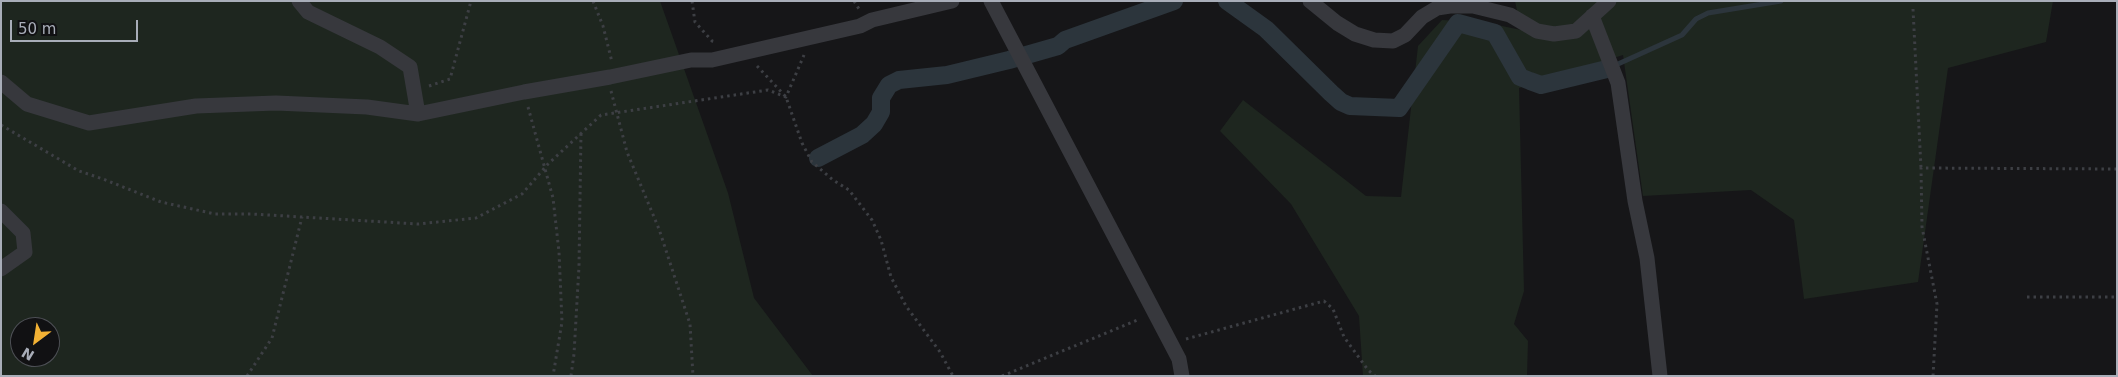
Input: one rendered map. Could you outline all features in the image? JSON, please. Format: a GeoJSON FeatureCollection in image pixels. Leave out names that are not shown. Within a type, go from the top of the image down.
{"type":"FeatureCollection","features":[{"type":"Feature","properties":{"kind":"street"},"geometry":{"type":"LineString","coordinates":[[299,1],[308,12],[380,47],[410,68],[418,114]]}},
{"type":"Feature","properties":{"kind":"street"},"geometry":{"type":"LineString","coordinates":[[1,82],[28,104],[89,123],[196,106],[276,103],[367,107],[418,114],[691,60],[712,60],[860,26],[872,20],[952,1]]}},
{"type":"Feature","properties":{"kind":"street"},"geometry":{"type":"LineString","coordinates":[[991,1],[1171,343],[1179,359],[1182,376]]}},
{"type":"Feature","properties":{"kind":"street"},"geometry":{"type":"LineString","coordinates":[[1310,1],[1337,24],[1354,34],[1374,40],[1394,42],[1405,35],[1422,17],[1437,8],[1473,6],[1510,15],[1537,31],[1554,34],[1576,31],[1608,1]]}},
{"type":"Feature","properties":{"kind":"street"},"geometry":{"type":"LineString","coordinates":[[1592,16],[1618,83],[1635,201],[1647,258],[1660,376]]}},
{"type":"Feature","properties":{"kind":"street"},"geometry":{"type":"LineString","coordinates":[[1,211],[23,233],[25,252],[1,269]]}},
{"type":"Feature","properties":{"kind":"path"},"geometry":{"type":"LineString","coordinates":[[414,92],[450,78],[471,1]]}},
{"type":"Feature","properties":{"kind":"path"},"geometry":{"type":"LineString","coordinates":[[593,1],[610,51],[612,66],[610,77],[611,90],[627,152],[659,229],[690,324],[692,376]]}},
{"type":"Feature","properties":{"kind":"path"},"geometry":{"type":"LineString","coordinates":[[692,1],[695,22],[703,32],[712,41],[731,47],[740,53],[758,67],[786,96],[802,143],[812,162],[832,180],[849,190],[872,220],[880,240],[890,277],[906,306],[940,352],[953,376]]}},
{"type":"Feature","properties":{"kind":"path"},"geometry":{"type":"LineString","coordinates":[[1913,9],[1922,227],[1937,304],[1933,376]]}},
{"type":"Feature","properties":{"kind":"path"},"geometry":{"type":"LineString","coordinates":[[786,96],[801,57],[807,52]]}},
{"type":"Feature","properties":{"kind":"path"},"geometry":{"type":"LineString","coordinates":[[1,125],[79,172],[103,178],[161,202],[215,214],[418,224],[476,218],[522,194],[545,167],[601,115],[768,90],[786,96]]}},
{"type":"Feature","properties":{"kind":"path"},"geometry":{"type":"LineString","coordinates":[[524,92],[553,198],[562,322],[553,376]]}},
{"type":"Feature","properties":{"kind":"path"},"geometry":{"type":"LineString","coordinates":[[571,376],[579,266],[581,132]]}},
{"type":"Feature","properties":{"kind":"path"},"geometry":{"type":"LineString","coordinates":[[1921,168],[2117,169]]}},
{"type":"Feature","properties":{"kind":"path"},"geometry":{"type":"LineString","coordinates":[[247,376],[272,338],[302,217]]}},
{"type":"Feature","properties":{"kind":"path"},"geometry":{"type":"LineString","coordinates":[[2027,297],[2117,298]]}},
{"type":"Feature","properties":{"kind":"path"},"geometry":{"type":"LineString","coordinates":[[1171,343],[1324,301],[1333,309],[1344,337],[1368,370],[1375,376]]}},
{"type":"Feature","properties":{"kind":"path"},"geometry":{"type":"LineString","coordinates":[[1002,376],[1154,313]]}},
{"type":"Feature","properties":{"kind":"shaded area"},"geometry":{"type":"Polygon","coordinates":[[[1,1],[660,1],[728,193],[754,298],[813,376],[1,376],[1,1]]]}},
{"type":"Feature","properties":{"kind":"shaded area"},"geometry":{"type":"Polygon","coordinates":[[[1515,1],[2053,1],[2046,42],[1948,68],[1918,282],[1804,299],[1794,220],[1751,190],[1643,196],[1623,55],[1519,88],[1524,291],[1514,324],[1528,341],[1527,376],[1363,376],[1359,316],[1291,204],[1220,131],[1243,100],[1366,196],[1401,197],[1418,46],[1442,20],[1483,22],[1521,30],[1515,1]]]}},
{"type":"Feature","properties":{"kind":"waterway"},"geometry":{"type":"LineString","coordinates":[[818,158],[862,135],[874,124],[881,112],[881,98],[889,85],[899,80],[947,75],[1058,46],[1065,40],[1174,1]]}},
{"type":"Feature","properties":{"kind":"waterway"},"geometry":{"type":"LineString","coordinates":[[1227,1],[1266,29],[1331,93],[1341,102],[1350,106],[1399,108],[1458,23],[1495,33],[1520,77],[1541,85],[1607,69]]}},
{"type":"Feature","properties":{"kind":"waterway"},"geometry":{"type":"LineString","coordinates":[[1618,64],[1682,35],[1696,19],[1708,13],[1781,1]]}}]}
